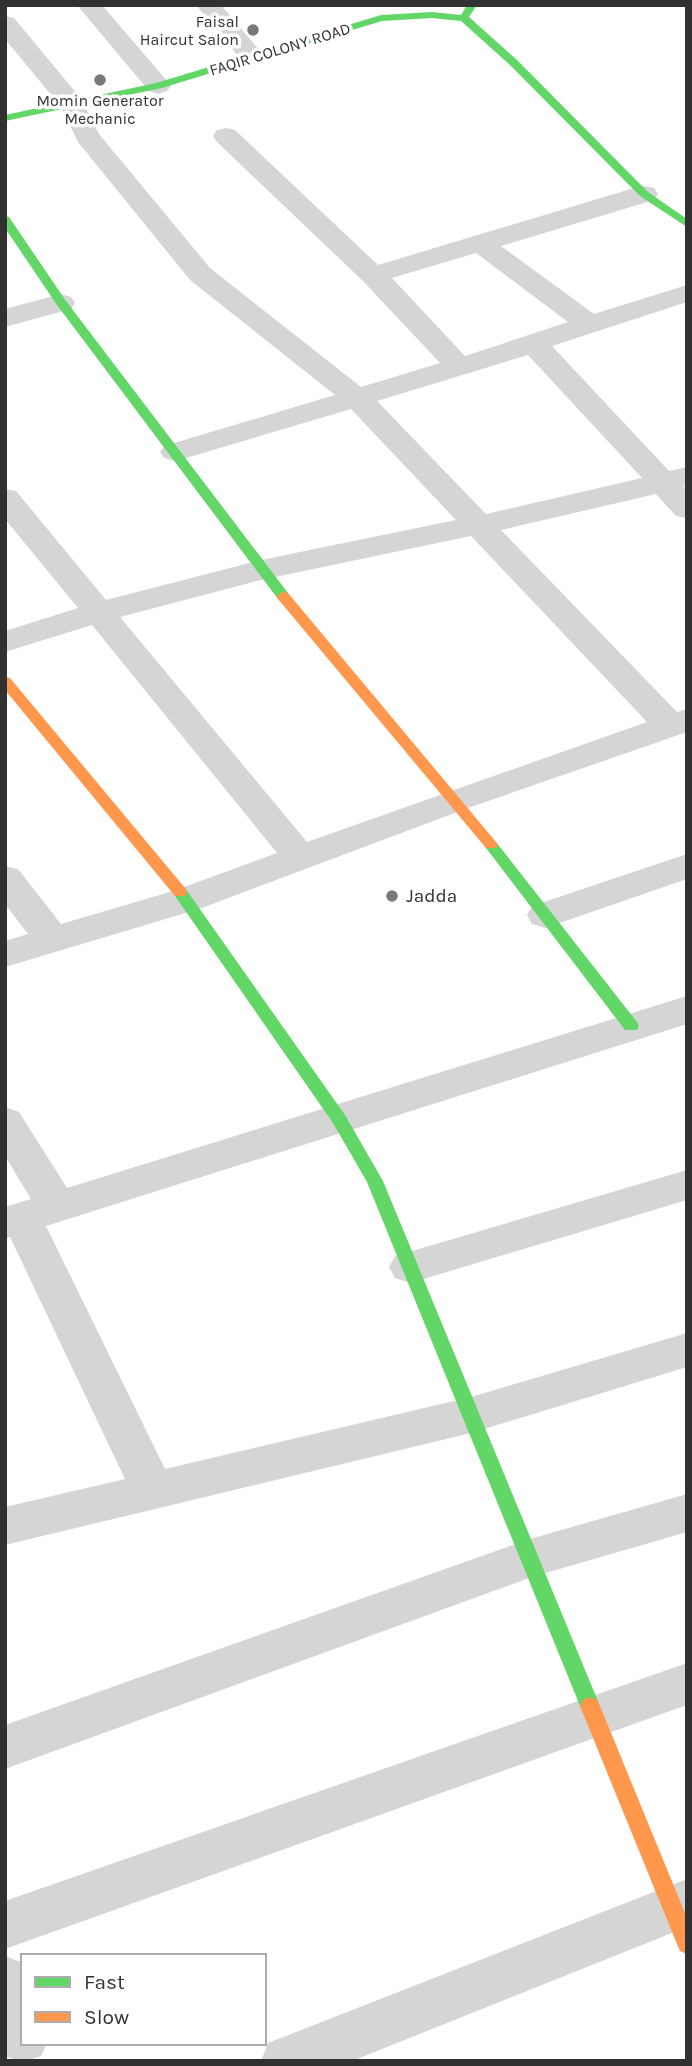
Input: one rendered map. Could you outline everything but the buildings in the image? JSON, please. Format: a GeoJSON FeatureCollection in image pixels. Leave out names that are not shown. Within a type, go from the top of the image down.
{"type":"FeatureCollection","features":[{"type":"Feature","properties":{"kind":"street"},"geometry":{"type":"LineString","coordinates":[[89,5],[158,86]]}},
{"type":"Feature","properties":{"kind":"street"},"geometry":{"type":"LineString","coordinates":[[208,5],[252,57]]}},
{"type":"Feature","properties":{"kind":"street","name":"FAQIR COLONY ROAD"},"geometry":{"type":"LineString","coordinates":[[5,118],[158,86],[381,18],[468,11],[514,63],[643,194],[687,224]]}},
{"type":"Feature","properties":{"kind":"street"},"geometry":{"type":"LineString","coordinates":[[5,23],[73,105],[87,136],[200,274],[357,398],[478,525],[679,723],[456,800],[186,900],[5,954]]}},
{"type":"Feature","properties":{"kind":"street"},"geometry":{"type":"LineString","coordinates":[[226,136],[373,275],[460,367]]}},
{"type":"Feature","properties":{"kind":"street"},"geometry":{"type":"LineString","coordinates":[[373,275],[643,194]]}},
{"type":"Feature","properties":{"kind":"street"},"geometry":{"type":"LineString","coordinates":[[5,219],[61,303],[176,452],[261,570],[456,800],[631,1026]]}},
{"type":"Feature","properties":{"kind":"street"},"geometry":{"type":"LineString","coordinates":[[480,243],[590,325]]}},
{"type":"Feature","properties":{"kind":"street"},"geometry":{"type":"LineString","coordinates":[[176,452],[460,367],[687,293]]}},
{"type":"Feature","properties":{"kind":"street"},"geometry":{"type":"LineString","coordinates":[[5,318],[61,303]]}},
{"type":"Feature","properties":{"kind":"street"},"geometry":{"type":"LineString","coordinates":[[533,343],[675,480],[687,509]]}},
{"type":"Feature","properties":{"kind":"street"},"geometry":{"type":"LineString","coordinates":[[5,642],[99,611],[261,570],[478,525],[675,480]]}},
{"type":"Feature","properties":{"kind":"street"},"geometry":{"type":"LineString","coordinates":[[5,498],[301,858]]}},
{"type":"Feature","properties":{"kind":"street"},"geometry":{"type":"LineString","coordinates":[[5,681],[186,900],[339,1119],[375,1181],[594,1717],[682,1918],[287,2061]]}},
{"type":"Feature","properties":{"kind":"street"},"geometry":{"type":"LineString","coordinates":[[545,915],[687,866]]}},
{"type":"Feature","properties":{"kind":"street"},"geometry":{"type":"LineString","coordinates":[[5,878],[53,940]]}},
{"type":"Feature","properties":{"kind":"street"},"geometry":{"type":"LineString","coordinates":[[28,1216],[687,1010]]}},
{"type":"Feature","properties":{"kind":"street"},"geometry":{"type":"LineString","coordinates":[[5,1122],[28,1216],[153,1491]]}},
{"type":"Feature","properties":{"kind":"street"},"geometry":{"type":"LineString","coordinates":[[410,1267],[687,1185]]}},
{"type":"Feature","properties":{"kind":"street"},"geometry":{"type":"LineString","coordinates":[[5,1526],[471,1415],[687,1350]]}},
{"type":"Feature","properties":{"kind":"street"},"geometry":{"type":"LineString","coordinates":[[5,1747],[530,1558],[687,1513]]}},
{"type":"Feature","properties":{"kind":"street"},"geometry":{"type":"LineString","coordinates":[[5,1925],[687,1684]]}},
{"type":"Feature","properties":{"kind":"street"},"geometry":{"type":"LineString","coordinates":[[5,1981],[21,2032]]}},
{"type":"Feature","properties":{"kind":"traffic: fast"},"geometry":{"type":"LineString","coordinates":[[464,18],[472,5]]}},
{"type":"Feature","properties":{"kind":"traffic: fast"},"geometry":{"type":"LineString","coordinates":[[5,118],[158,86],[381,18],[432,15],[464,18],[514,63],[644,194],[687,224]]}},
{"type":"Feature","properties":{"kind":"traffic: fast"},"geometry":{"type":"LineString","coordinates":[[5,219],[61,303],[283,596]]}},
{"type":"Feature","properties":{"kind":"traffic: fast"},"geometry":{"type":"LineString","coordinates":[[491,845],[631,1026]]}},
{"type":"Feature","properties":{"kind":"traffic: fast"},"geometry":{"type":"LineString","coordinates":[[180,892],[339,1119],[375,1181],[590,1706]]}},
{"type":"Feature","properties":{"kind":"traffic: slow"},"geometry":{"type":"LineString","coordinates":[[283,596],[491,845]]}},
{"type":"Feature","properties":{"kind":"traffic: slow"},"geometry":{"type":"LineString","coordinates":[[5,681],[180,892]]}},
{"type":"Feature","properties":{"kind":"traffic: slow"},"geometry":{"type":"LineString","coordinates":[[590,1706],[687,1944]]}},
{"type":"Feature","properties":{"kind":"place","name":"Faisal Haircut Salon"},"geometry":{"type":"Point","coordinates":[253,30]}},
{"type":"Feature","properties":{"kind":"place","name":"Momin Generator Mechanic"},"geometry":{"type":"Point","coordinates":[100,80]}},
{"type":"Feature","properties":{"kind":"place","name":"Jadda"},"geometry":{"type":"Point","coordinates":[392,896]}}]}
